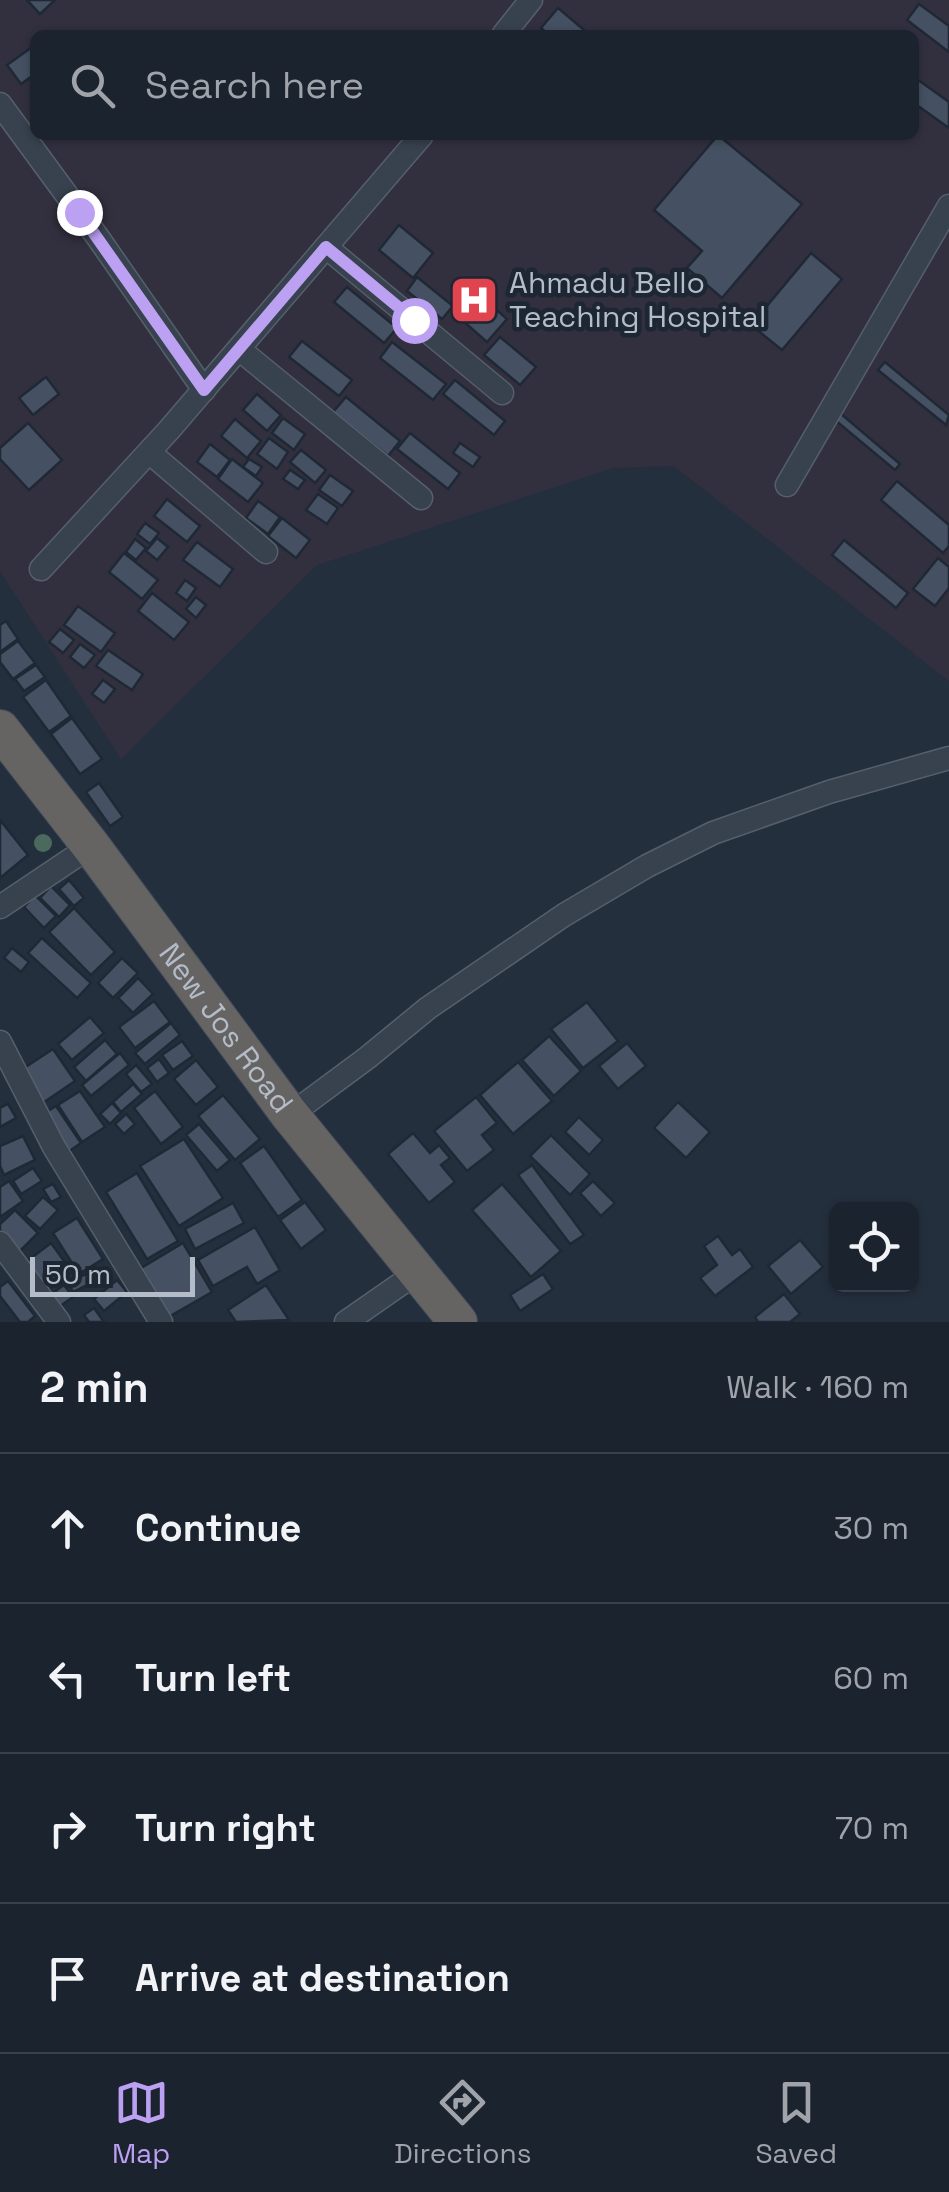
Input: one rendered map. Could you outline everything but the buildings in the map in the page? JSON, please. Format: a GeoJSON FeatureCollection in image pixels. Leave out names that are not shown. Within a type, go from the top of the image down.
{"type":"FeatureCollection","features":[{"type":"Feature","properties":{"kind":"highway","name":"New Jos Road"},"geometry":{"type":"LineString","coordinates":[[0,729],[290,1116],[458,1322]]}},
{"type":"Feature","properties":{"kind":"street"},"geometry":{"type":"LineString","coordinates":[[507,30],[531,0]]}},
{"type":"Feature","properties":{"kind":"street"},"geometry":{"type":"LineString","coordinates":[[0,104],[204,390]]}},
{"type":"Feature","properties":{"kind":"street"},"geometry":{"type":"LineString","coordinates":[[41,570],[204,390],[418,140]]}},
{"type":"Feature","properties":{"kind":"street"},"geometry":{"type":"LineString","coordinates":[[787,485],[949,206]]}},
{"type":"Feature","properties":{"kind":"street"},"geometry":{"type":"LineString","coordinates":[[326,247],[502,392]]}},
{"type":"Feature","properties":{"kind":"street"},"geometry":{"type":"LineString","coordinates":[[239,348],[421,498]]}},
{"type":"Feature","properties":{"kind":"street"},"geometry":{"type":"LineString","coordinates":[[149,452],[266,552]]}},
{"type":"Feature","properties":{"kind":"street"},"geometry":{"type":"LineString","coordinates":[[290,1116],[428,1008],[564,916],[647,866],[730,827],[829,792],[949,758]]}},
{"type":"Feature","properties":{"kind":"street"},"geometry":{"type":"LineString","coordinates":[[0,907],[91,846]]}},
{"type":"Feature","properties":{"kind":"street"},"geometry":{"type":"LineString","coordinates":[[0,1042],[54,1147],[160,1322]]}},
{"type":"Feature","properties":{"kind":"street"},"geometry":{"type":"LineString","coordinates":[[0,1242],[59,1322]]}},
{"type":"Feature","properties":{"kind":"street"},"geometry":{"type":"LineString","coordinates":[[346,1322],[418,1272]]}},
{"type":"Feature","properties":{"kind":"shaded area","name":"Ahmadu Bello Teaching Hospital"},"geometry":{"type":"Polygon","coordinates":[[[0,0],[949,0],[949,681],[674,466],[613,468],[317,565],[121,759],[0,571],[0,0]]]}},
{"type":"Feature","properties":{"kind":"place","name":"Ahmadu Bello Teaching Hospital"},"geometry":{"type":"Point","coordinates":[474,300]}},
{"type":"Feature","properties":{"kind":"route"},"geometry":{"type":"LineString","coordinates":[[79,212],[204,390],[326,247],[414,320]]}}]}
